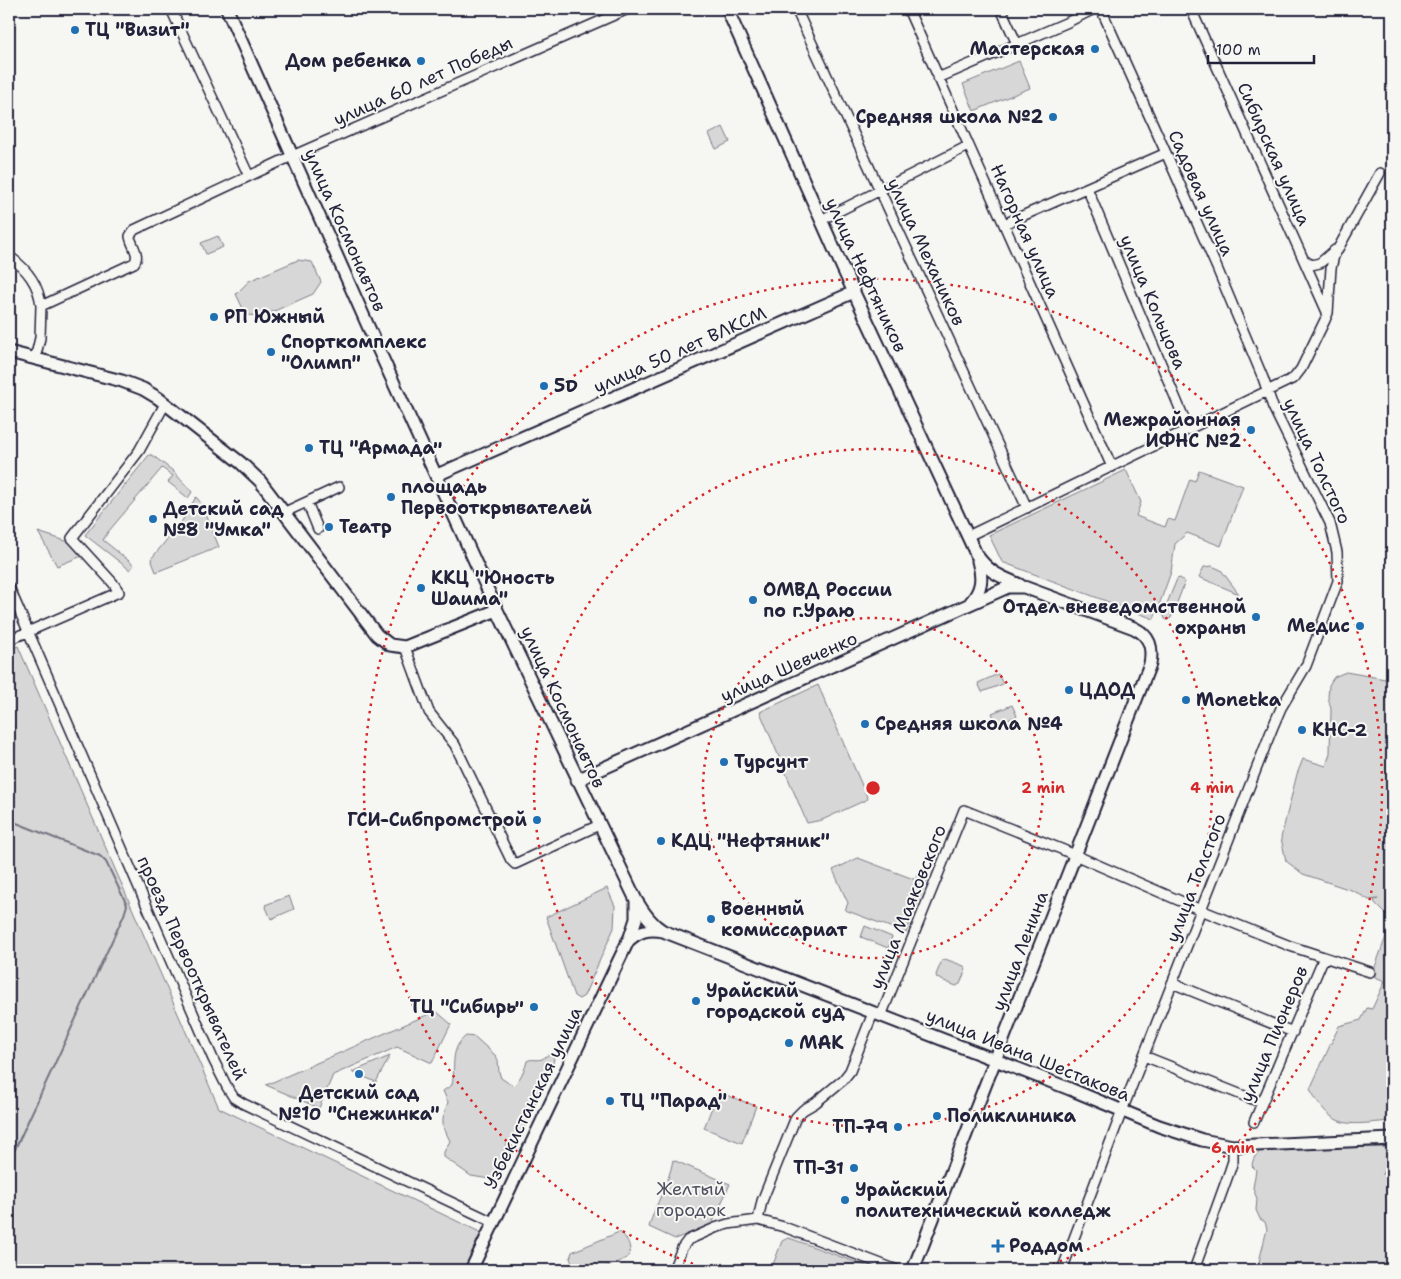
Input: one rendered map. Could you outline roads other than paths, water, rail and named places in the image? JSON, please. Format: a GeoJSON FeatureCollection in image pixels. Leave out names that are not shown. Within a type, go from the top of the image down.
{"type":"FeatureCollection","features":[{"type":"Feature","properties":{"kind":"main road","name":"улица Космонавтов"},"geometry":{"type":"LineString","coordinates":[[227,9],[497,610],[577,780],[636,900],[646,916],[655,926],[663,931]]}},
{"type":"Feature","properties":{"kind":"main road","name":"улица Нефтяников"},"geometry":{"type":"LineString","coordinates":[[727,9],[821,220],[976,554],[982,573],[982,582],[977,594],[969,605]]}},
{"type":"Feature","properties":{"kind":"main road","name":"улица 50 лет ВЛКСМ"},"geometry":{"type":"LineString","coordinates":[[437,475],[854,292]]}},
{"type":"Feature","properties":{"kind":"main road"},"geometry":{"type":"LineString","coordinates":[[9,352],[133,384],[152,394],[254,475],[285,512],[377,635],[390,645],[405,647],[497,610]]}},
{"type":"Feature","properties":{"kind":"main road","name":"улица Нефтяников"},"geometry":{"type":"LineString","coordinates":[[976,554],[993,573],[1024,586]]}},
{"type":"Feature","properties":{"kind":"main road","name":"улица Шевченко"},"geometry":{"type":"LineString","coordinates":[[577,780],[1008,587],[1024,586]]}},
{"type":"Feature","properties":{"kind":"main road","name":"улица Ленина"},"geometry":{"type":"LineString","coordinates":[[913,1270],[1150,664],[1150,643],[1146,636],[1134,628],[1024,586]]}},
{"type":"Feature","properties":{"kind":"main road","name":"Узбекистанская улица"},"geometry":{"type":"LineString","coordinates":[[471,1270],[627,942],[636,919],[636,900]]}},
{"type":"Feature","properties":{"kind":"main road"},"geometry":{"type":"LineString","coordinates":[[627,942],[636,934],[646,930],[663,931]]}},
{"type":"Feature","properties":{"kind":"main road","name":"улица Ивана Шестакова"},"geometry":{"type":"LineString","coordinates":[[663,931],[1122,1111],[1212,1143],[1233,1146],[1392,1139]]}},
{"type":"Feature","properties":{"kind":"street"},"geometry":{"type":"LineString","coordinates":[[171,9],[249,176]]}},
{"type":"Feature","properties":{"kind":"street","name":"улица 60 лет Победы"},"geometry":{"type":"LineString","coordinates":[[41,306],[134,263],[137,256],[130,236],[134,230],[292,156],[628,9]]}},
{"type":"Feature","properties":{"kind":"street","name":"улица Механиков"},"geometry":{"type":"LineString","coordinates":[[796,9],[1027,508]]}},
{"type":"Feature","properties":{"kind":"street","name":"Нагорная улица"},"geometry":{"type":"LineString","coordinates":[[908,9],[1112,467]]}},
{"type":"Feature","properties":{"kind":"street"},"geometry":{"type":"LineString","coordinates":[[1001,9],[1017,44]]}},
{"type":"Feature","properties":{"kind":"street"},"geometry":{"type":"LineString","coordinates":[[938,78],[1094,9]]}},
{"type":"Feature","properties":{"kind":"street","name":"Садовая улица"},"geometry":{"type":"LineString","coordinates":[[1100,9],[1166,153],[1268,392]]}},
{"type":"Feature","properties":{"kind":"street","name":"Сибирская улица"},"geometry":{"type":"LineString","coordinates":[[1191,9],[1328,313]]}},
{"type":"Feature","properties":{"kind":"street"},"geometry":{"type":"LineString","coordinates":[[821,220],[880,192],[968,146]]}},
{"type":"Feature","properties":{"kind":"street"},"geometry":{"type":"LineString","coordinates":[[1004,224],[1166,153]]}},
{"type":"Feature","properties":{"kind":"street"},"geometry":{"type":"LineString","coordinates":[[968,536],[1268,392],[1290,381],[1297,375],[1321,331],[1328,313],[1331,268],[1337,248],[1380,173]]}},
{"type":"Feature","properties":{"kind":"street","name":"улица Кольцова"},"geometry":{"type":"LineString","coordinates":[[1087,188],[1189,430]]}},
{"type":"Feature","properties":{"kind":"street"},"geometry":{"type":"LineString","coordinates":[[1304,259],[1311,265],[1317,264],[1337,248]]}},
{"type":"Feature","properties":{"kind":"street"},"geometry":{"type":"LineString","coordinates":[[9,256],[21,265],[32,278],[38,292],[41,306],[40,338],[36,359]]}},
{"type":"Feature","properties":{"kind":"street","name":"улица Толстого"},"geometry":{"type":"LineString","coordinates":[[1062,1270],[1122,1111],[1277,716],[1306,666],[1338,581],[1337,552],[1330,523],[1273,407],[1268,392]]}},
{"type":"Feature","properties":{"kind":"street"},"geometry":{"type":"LineString","coordinates":[[9,640],[119,592],[72,538],[139,451],[165,404]]}},
{"type":"Feature","properties":{"kind":"street"},"geometry":{"type":"LineString","coordinates":[[285,512],[339,487]]}},
{"type":"Feature","properties":{"kind":"street"},"geometry":{"type":"LineString","coordinates":[[306,502],[318,529]]}},
{"type":"Feature","properties":{"kind":"street","name":"проезд Первооткрывателей"},"geometry":{"type":"LineString","coordinates":[[9,587],[213,1059],[231,1094],[244,1104],[493,1222]]}},
{"type":"Feature","properties":{"kind":"street"},"geometry":{"type":"LineString","coordinates":[[405,647],[429,712],[455,744],[511,860],[515,864],[599,825]]}},
{"type":"Feature","properties":{"kind":"street","name":"улица Маяковского"},"geometry":{"type":"LineString","coordinates":[[758,1220],[762,1201],[796,1117],[803,1110],[815,1104],[843,1080],[850,1070],[877,1015],[964,810],[1076,855]]}},
{"type":"Feature","properties":{"kind":"street"},"geometry":{"type":"LineString","coordinates":[[1076,855],[1201,910],[1290,946],[1370,972]]}},
{"type":"Feature","properties":{"kind":"street","name":"улица Пионеров"},"geometry":{"type":"LineString","coordinates":[[1254,1122],[1324,958]]}},
{"type":"Feature","properties":{"kind":"street"},"geometry":{"type":"LineString","coordinates":[[1172,983],[1293,1032]]}},
{"type":"Feature","properties":{"kind":"street"},"geometry":{"type":"LineString","coordinates":[[1144,1056],[1262,1103]]}},
{"type":"Feature","properties":{"kind":"street"},"geometry":{"type":"LineString","coordinates":[[1194,1270],[1233,1161],[1233,1146]]}},
{"type":"Feature","properties":{"kind":"street"},"geometry":{"type":"LineString","coordinates":[[673,1270],[682,1248],[688,1240],[726,1224],[758,1220],[784,1227],[897,1270]]}},
{"type":"Feature","properties":{"kind":"waterway"},"geometry":{"type":"LineString","coordinates":[[9,820],[100,856],[106,862],[127,905],[9,1162]]}},
{"type":"Feature","properties":{"kind":"place","name":"ТЦ \"Визит\""},"geometry":{"type":"Point","coordinates":[75,30]}},
{"type":"Feature","properties":{"kind":"place","name":"Мастерская"},"geometry":{"type":"Point","coordinates":[1095,49]}},
{"type":"Feature","properties":{"kind":"place","name":"Дом ребенка"},"geometry":{"type":"Point","coordinates":[421,61]}},
{"type":"Feature","properties":{"kind":"place","name":"Средняя школа №2"},"geometry":{"type":"Point","coordinates":[1053,117]}},
{"type":"Feature","properties":{"kind":"place","name":"РП Южный"},"geometry":{"type":"Point","coordinates":[214,317]}},
{"type":"Feature","properties":{"kind":"place","name":"Спорткомплекс \"Олимп\""},"geometry":{"type":"Point","coordinates":[271,352]}},
{"type":"Feature","properties":{"kind":"place","name":"5D"},"geometry":{"type":"Point","coordinates":[544,386]}},
{"type":"Feature","properties":{"kind":"place","name":"Межрайонная ИФНС №2"},"geometry":{"type":"Point","coordinates":[1251,430]}},
{"type":"Feature","properties":{"kind":"place","name":"ТЦ \"Армада\""},"geometry":{"type":"Point","coordinates":[309,448]}},
{"type":"Feature","properties":{"kind":"place","name":"площадь Первооткрывателей"},"geometry":{"type":"Point","coordinates":[391,497]}},
{"type":"Feature","properties":{"kind":"place","name":"Детский сад №8 \"Умка\""},"geometry":{"type":"Point","coordinates":[153,519]}},
{"type":"Feature","properties":{"kind":"place","name":"Театр"},"geometry":{"type":"Point","coordinates":[329,527]}},
{"type":"Feature","properties":{"kind":"place","name":"ККЦ \"Юность Шаима\""},"geometry":{"type":"Point","coordinates":[421,588]}},
{"type":"Feature","properties":{"kind":"place","name":"ОМВД России по г.Ураю"},"geometry":{"type":"Point","coordinates":[753,600]}},
{"type":"Feature","properties":{"kind":"place","name":"Отдел вневедомственной охраны"},"geometry":{"type":"Point","coordinates":[1256,617]}},
{"type":"Feature","properties":{"kind":"place","name":"Медис"},"geometry":{"type":"Point","coordinates":[1360,626]}},
{"type":"Feature","properties":{"kind":"place","name":"ЦДОД"},"geometry":{"type":"Point","coordinates":[1069,690]}},
{"type":"Feature","properties":{"kind":"place","name":"Monetka"},"geometry":{"type":"Point","coordinates":[1186,700]}},
{"type":"Feature","properties":{"kind":"place","name":"Средняя школа №4"},"geometry":{"type":"Point","coordinates":[865,724]}},
{"type":"Feature","properties":{"kind":"place","name":"КНС-2"},"geometry":{"type":"Point","coordinates":[1302,730]}},
{"type":"Feature","properties":{"kind":"place","name":"Турсунт"},"geometry":{"type":"Point","coordinates":[724,762]}},
{"type":"Feature","properties":{"kind":"place","name":"ГСИ-Сибпромстрой"},"geometry":{"type":"Point","coordinates":[537,820]}},
{"type":"Feature","properties":{"kind":"place","name":"КДЦ \"Нефтяник\""},"geometry":{"type":"Point","coordinates":[661,841]}},
{"type":"Feature","properties":{"kind":"place","name":"Военный комиссариат"},"geometry":{"type":"Point","coordinates":[711,919]}},
{"type":"Feature","properties":{"kind":"place","name":"Урайский городской суд"},"geometry":{"type":"Point","coordinates":[696,1001]}},
{"type":"Feature","properties":{"kind":"place","name":"ТЦ \"Сибирь\""},"geometry":{"type":"Point","coordinates":[534,1007]}},
{"type":"Feature","properties":{"kind":"place","name":"МАК"},"geometry":{"type":"Point","coordinates":[789,1043]}},
{"type":"Feature","properties":{"kind":"place","name":"Детский сад №10 \"Снежинка\""},"geometry":{"type":"Point","coordinates":[359,1074]}},
{"type":"Feature","properties":{"kind":"place","name":"ТЦ \"Парад\""},"geometry":{"type":"Point","coordinates":[610,1101]}},
{"type":"Feature","properties":{"kind":"place","name":"Поликлиника"},"geometry":{"type":"Point","coordinates":[937,1116]}},
{"type":"Feature","properties":{"kind":"place","name":"ТП-79"},"geometry":{"type":"Point","coordinates":[898,1127]}},
{"type":"Feature","properties":{"kind":"place","name":"ТП-31"},"geometry":{"type":"Point","coordinates":[854,1168]}},
{"type":"Feature","properties":{"kind":"place","name":"Урайский политехнический колледж"},"geometry":{"type":"Point","coordinates":[845,1200]}},
{"type":"Feature","properties":{"kind":"place","name":"Роддом"},"geometry":{"type":"Point","coordinates":[998,1246]}},
{"type":"Feature","properties":{"kind":"park label","name":"Желтый городок"},"geometry":{"type":"Point","coordinates":[691,1199]}}]}
